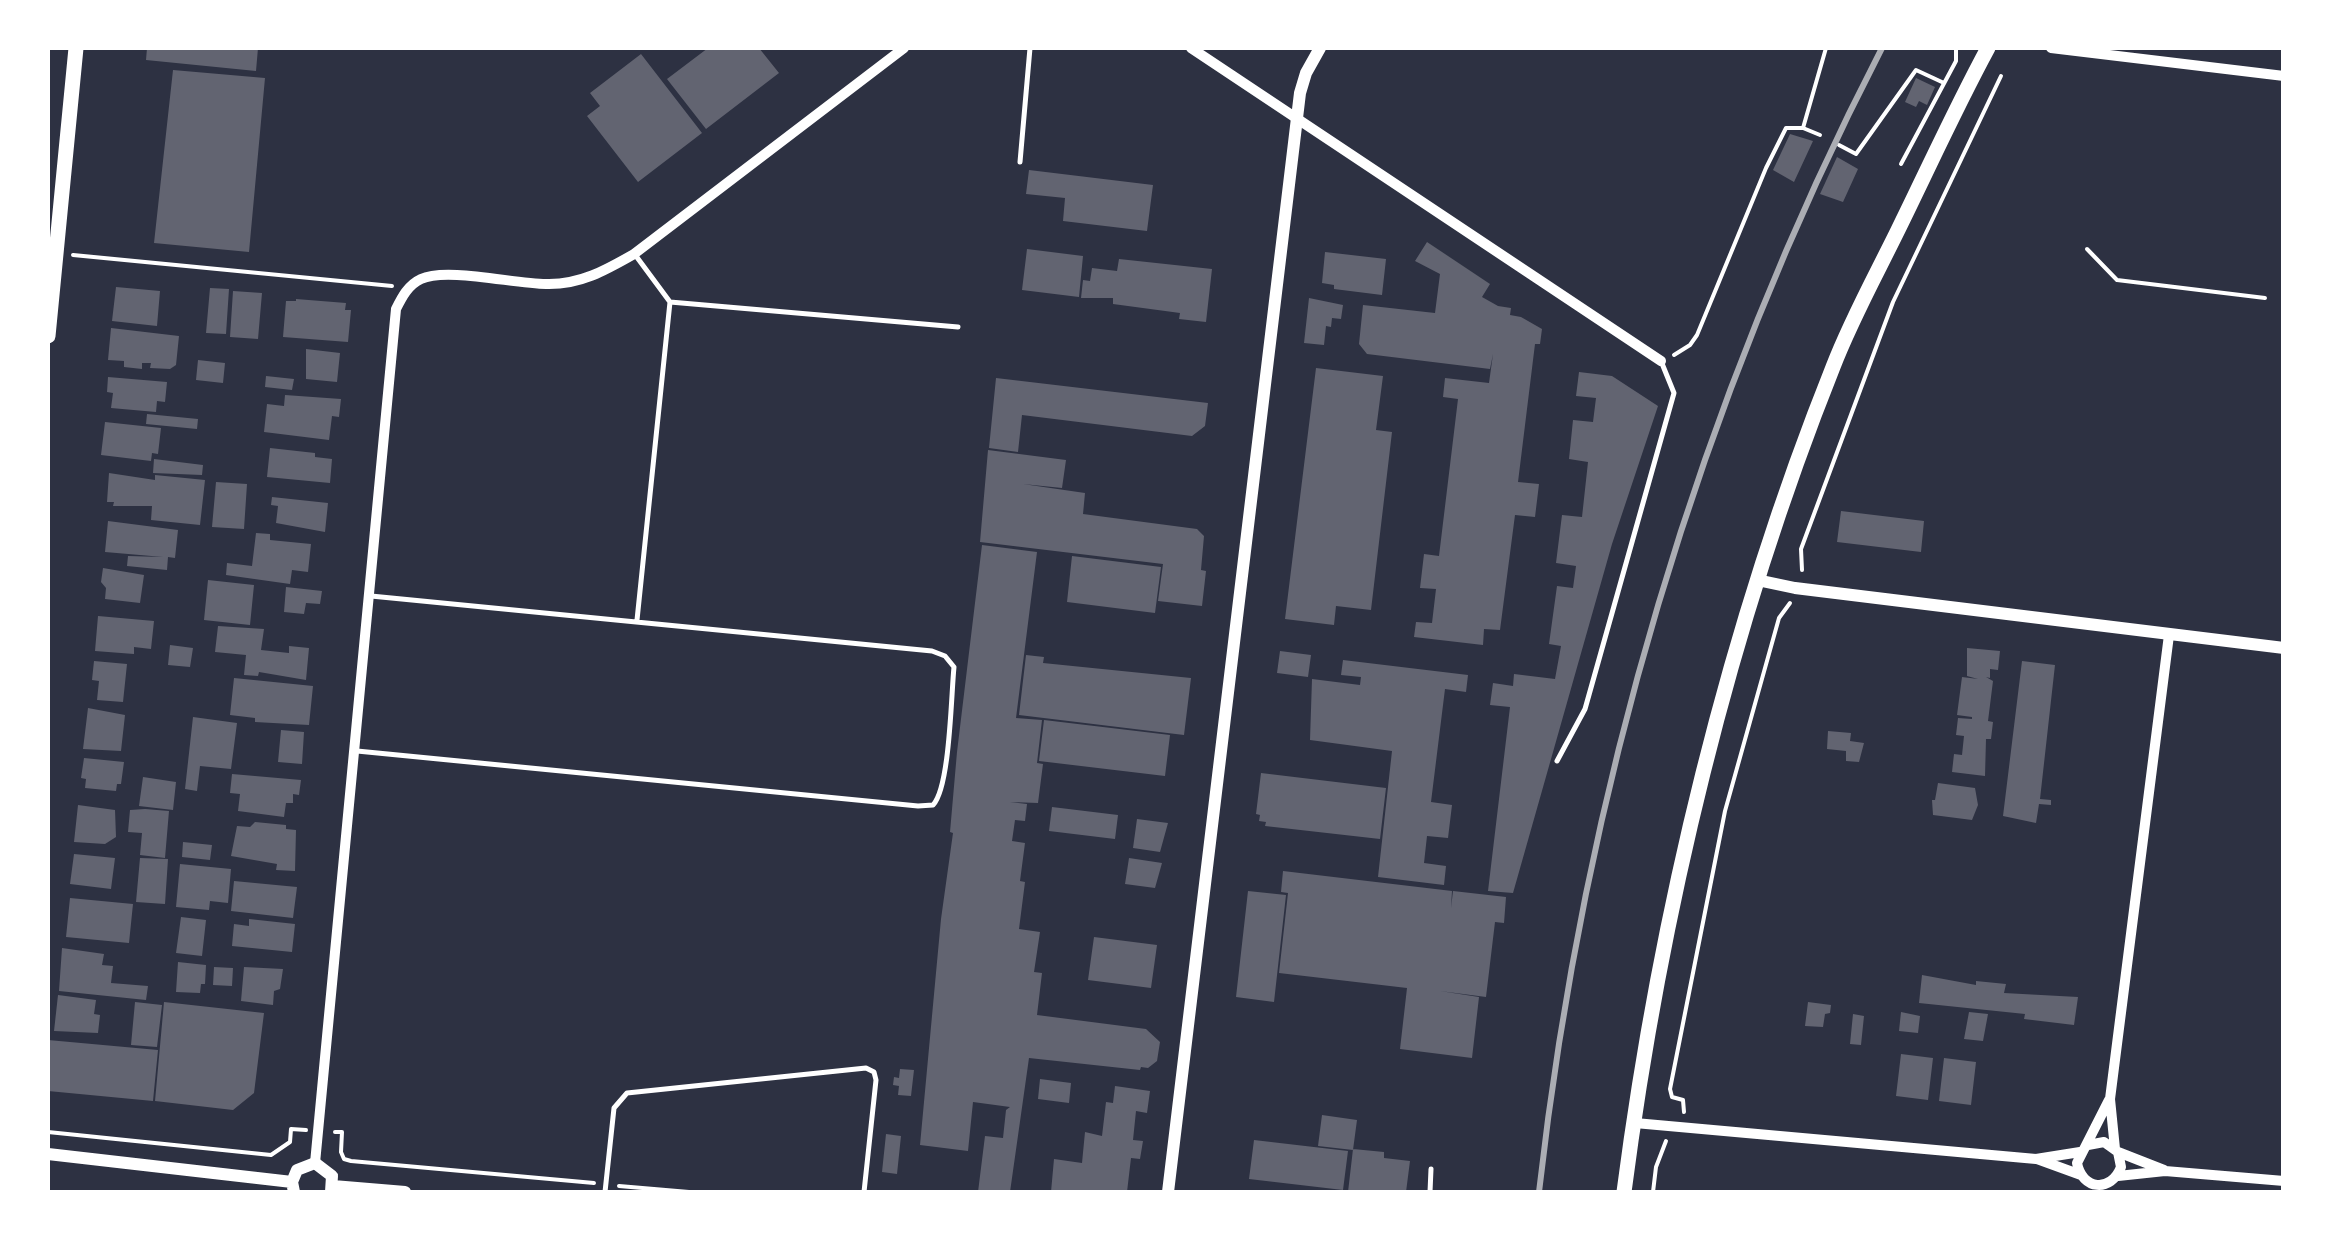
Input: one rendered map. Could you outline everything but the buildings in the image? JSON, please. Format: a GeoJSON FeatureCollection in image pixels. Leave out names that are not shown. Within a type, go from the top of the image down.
{"type":"FeatureCollection","features":[{"type":"Feature","properties":{"kind":"main road"},"geometry":{"type":"LineString","coordinates":[[48,336],[76,48]]}},
{"type":"Feature","properties":{"kind":"main road"},"geometry":{"type":"LineString","coordinates":[[1624,1192],[1690,831],[1757,580],[1834,365],[1988,48]]}},
{"type":"Feature","properties":{"kind":"street"},"geometry":{"type":"LineString","coordinates":[[316,1163],[396,309],[406,290],[422,278],[444,275],[547,284],[580,281],[634,254],[904,48]]}},
{"type":"Feature","properties":{"kind":"street"},"geometry":{"type":"LineString","coordinates":[[1191,48],[1661,362]]}},
{"type":"Feature","properties":{"kind":"street"},"geometry":{"type":"LineString","coordinates":[[1168,1192],[1298,117],[1306,73],[1320,48]]}},
{"type":"Feature","properties":{"kind":"street"},"geometry":{"type":"LineString","coordinates":[[2051,48],[2284,76]]}},
{"type":"Feature","properties":{"kind":"street"},"geometry":{"type":"LineString","coordinates":[[1757,580],[1795,588],[2284,648]]}},
{"type":"Feature","properties":{"kind":"street"},"geometry":{"type":"LineString","coordinates":[[2111,1184],[2121,1166],[2110,1099],[2168,635]]}},
{"type":"Feature","properties":{"kind":"street"},"geometry":{"type":"LineString","coordinates":[[2085,1183],[2078,1163],[2110,1099]]}},
{"type":"Feature","properties":{"kind":"street"},"geometry":{"type":"LineString","coordinates":[[1635,1123],[2036,1159],[2104,1142],[2166,1171]]}},
{"type":"Feature","properties":{"kind":"street"},"geometry":{"type":"LineString","coordinates":[[48,1154],[293,1187],[302,1166],[316,1163],[328,1170],[332,1189],[405,1192]]}},
{"type":"Feature","properties":{"kind":"street"},"geometry":{"type":"LineString","coordinates":[[2036,1159],[2098,1186],[2166,1171],[2284,1181]]}},
{"type":"Feature","properties":{"kind":"lane"},"geometry":{"type":"LineString","coordinates":[[1020,162],[1030,48]]}},
{"type":"Feature","properties":{"kind":"lane"},"geometry":{"type":"LineString","coordinates":[[634,254],[670,302],[637,620]]}},
{"type":"Feature","properties":{"kind":"lane"},"geometry":{"type":"LineString","coordinates":[[670,302],[958,327]]}},
{"type":"Feature","properties":{"kind":"lane"},"geometry":{"type":"LineString","coordinates":[[1556,761],[1585,709],[1672,401],[1674,393],[1661,362]]}},
{"type":"Feature","properties":{"kind":"lane"},"geometry":{"type":"LineString","coordinates":[[357,750],[918,806],[933,804],[942,796],[954,668],[945,656],[932,650],[371,596]]}},
{"type":"Feature","properties":{"kind":"lane"},"geometry":{"type":"LineString","coordinates":[[605,1188],[614,1108],[628,1093],[866,1068],[874,1072],[876,1080],[864,1192]]}},
{"type":"Feature","properties":{"kind":"lane"},"geometry":{"type":"LineString","coordinates":[[1430,1192],[1431,1169]]}},
{"type":"Feature","properties":{"kind":"path"},"geometry":{"type":"LineString","coordinates":[[1803,128],[1826,48]]}},
{"type":"Feature","properties":{"kind":"path"},"geometry":{"type":"LineString","coordinates":[[1901,164],[1956,62],[1956,48]]}},
{"type":"Feature","properties":{"kind":"path"},"geometry":{"type":"LineString","coordinates":[[1839,146],[1856,154],[1916,70],[1944,83]]}},
{"type":"Feature","properties":{"kind":"path"},"geometry":{"type":"LineString","coordinates":[[1802,568],[1801,549],[1893,302],[2001,76]]}},
{"type":"Feature","properties":{"kind":"path"},"geometry":{"type":"LineString","coordinates":[[1661,362],[1694,340],[1786,128],[1803,128],[1820,135]]}},
{"type":"Feature","properties":{"kind":"path"},"geometry":{"type":"LineString","coordinates":[[2087,249],[2117,280],[2265,298]]}},
{"type":"Feature","properties":{"kind":"path"},"geometry":{"type":"LineString","coordinates":[[55,253],[379,282],[406,290]]}},
{"type":"Feature","properties":{"kind":"path"},"geometry":{"type":"LineString","coordinates":[[1686,1108],[1683,1100],[1672,1097],[1670,1089],[1684,1007],[1725,812],[1779,618],[1788,608]]}},
{"type":"Feature","properties":{"kind":"path"},"geometry":{"type":"LineString","coordinates":[[48,1132],[271,1156],[290,1142],[291,1129]]}},
{"type":"Feature","properties":{"kind":"path"},"geometry":{"type":"LineString","coordinates":[[342,1132],[341,1152],[344,1159],[351,1161],[605,1188],[688,1192]]}},
{"type":"Feature","properties":{"kind":"path"},"geometry":{"type":"LineString","coordinates":[[1653,1192],[1662,1147]]}},
{"type":"Feature","properties":{"kind":"railway"},"geometry":{"type":"LineString","coordinates":[[1539,1192],[1559,1043],[1586,895],[1619,749],[1658,604],[1704,461],[1757,321],[1816,183],[1882,48]]}}]}
